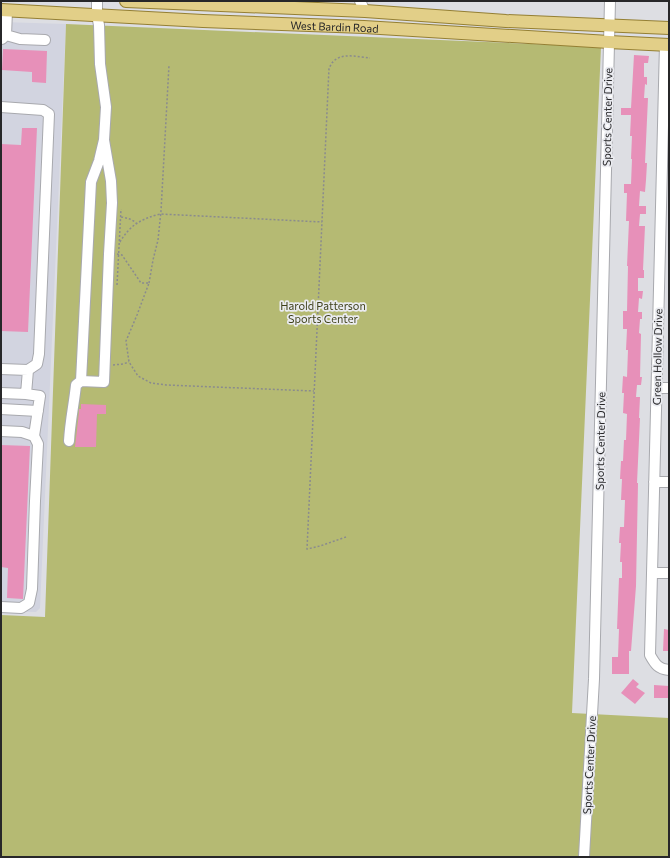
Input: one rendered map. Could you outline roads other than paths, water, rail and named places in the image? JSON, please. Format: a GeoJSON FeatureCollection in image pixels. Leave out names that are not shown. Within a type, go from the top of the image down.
{"type":"FeatureCollection","features":[{"type":"Feature","properties":{"kind":"main road","name":"West Bardin Road"},"geometry":{"type":"LineString","coordinates":[[126,1],[363,6],[506,21],[669,28]]}},
{"type":"Feature","properties":{"kind":"main road"},"geometry":{"type":"LineString","coordinates":[[363,6],[364,27]]}},
{"type":"Feature","properties":{"kind":"main road","name":"West Bardin Road"},"geometry":{"type":"LineString","coordinates":[[4,11],[364,27],[667,45]]}},
{"type":"Feature","properties":{"kind":"street"},"geometry":{"type":"LineString","coordinates":[[81,381],[91,182],[104,140],[106,107],[100,64],[97,1]]}},
{"type":"Feature","properties":{"kind":"street","name":"Sports Center Drive"},"geometry":{"type":"LineString","coordinates":[[584,857],[594,679],[610,1]]}},
{"type":"Feature","properties":{"kind":"street"},"geometry":{"type":"LineString","coordinates":[[4,11],[3,37],[45,40]]}},
{"type":"Feature","properties":{"kind":"street","name":"Green Hollow Drive"},"geometry":{"type":"LineString","coordinates":[[667,45],[664,293],[656,388],[650,655],[656,665],[663,669],[669,670]]}},
{"type":"Feature","properties":{"kind":"street"},"geometry":{"type":"LineString","coordinates":[[1,107],[43,110],[48,114],[39,354],[37,364],[28,370],[1,369]]}},
{"type":"Feature","properties":{"kind":"street"},"geometry":{"type":"LineString","coordinates":[[69,441],[76,385],[81,381],[104,382],[114,254],[111,181],[104,140]]}},
{"type":"Feature","properties":{"kind":"street"},"geometry":{"type":"LineString","coordinates":[[26,394],[28,370]]}},
{"type":"Feature","properties":{"kind":"street"},"geometry":{"type":"LineString","coordinates":[[656,388],[669,388]]}},
{"type":"Feature","properties":{"kind":"street"},"geometry":{"type":"LineString","coordinates":[[1,393],[40,396],[34,436],[38,444],[32,589],[29,603],[21,608],[1,607]]}},
{"type":"Feature","properties":{"kind":"street"},"geometry":{"type":"LineString","coordinates":[[1,409],[38,411]]}},
{"type":"Feature","properties":{"kind":"street"},"geometry":{"type":"LineString","coordinates":[[1,431],[22,432],[34,436]]}},
{"type":"Feature","properties":{"kind":"street"},"geometry":{"type":"LineString","coordinates":[[654,482],[669,482]]}},
{"type":"Feature","properties":{"kind":"street"},"geometry":{"type":"LineString","coordinates":[[652,573],[669,573]]}},
{"type":"Feature","properties":{"kind":"park label","name":"Harold Patterson Sports Center"},"geometry":{"type":"Point","coordinates":[323,311]}}]}
